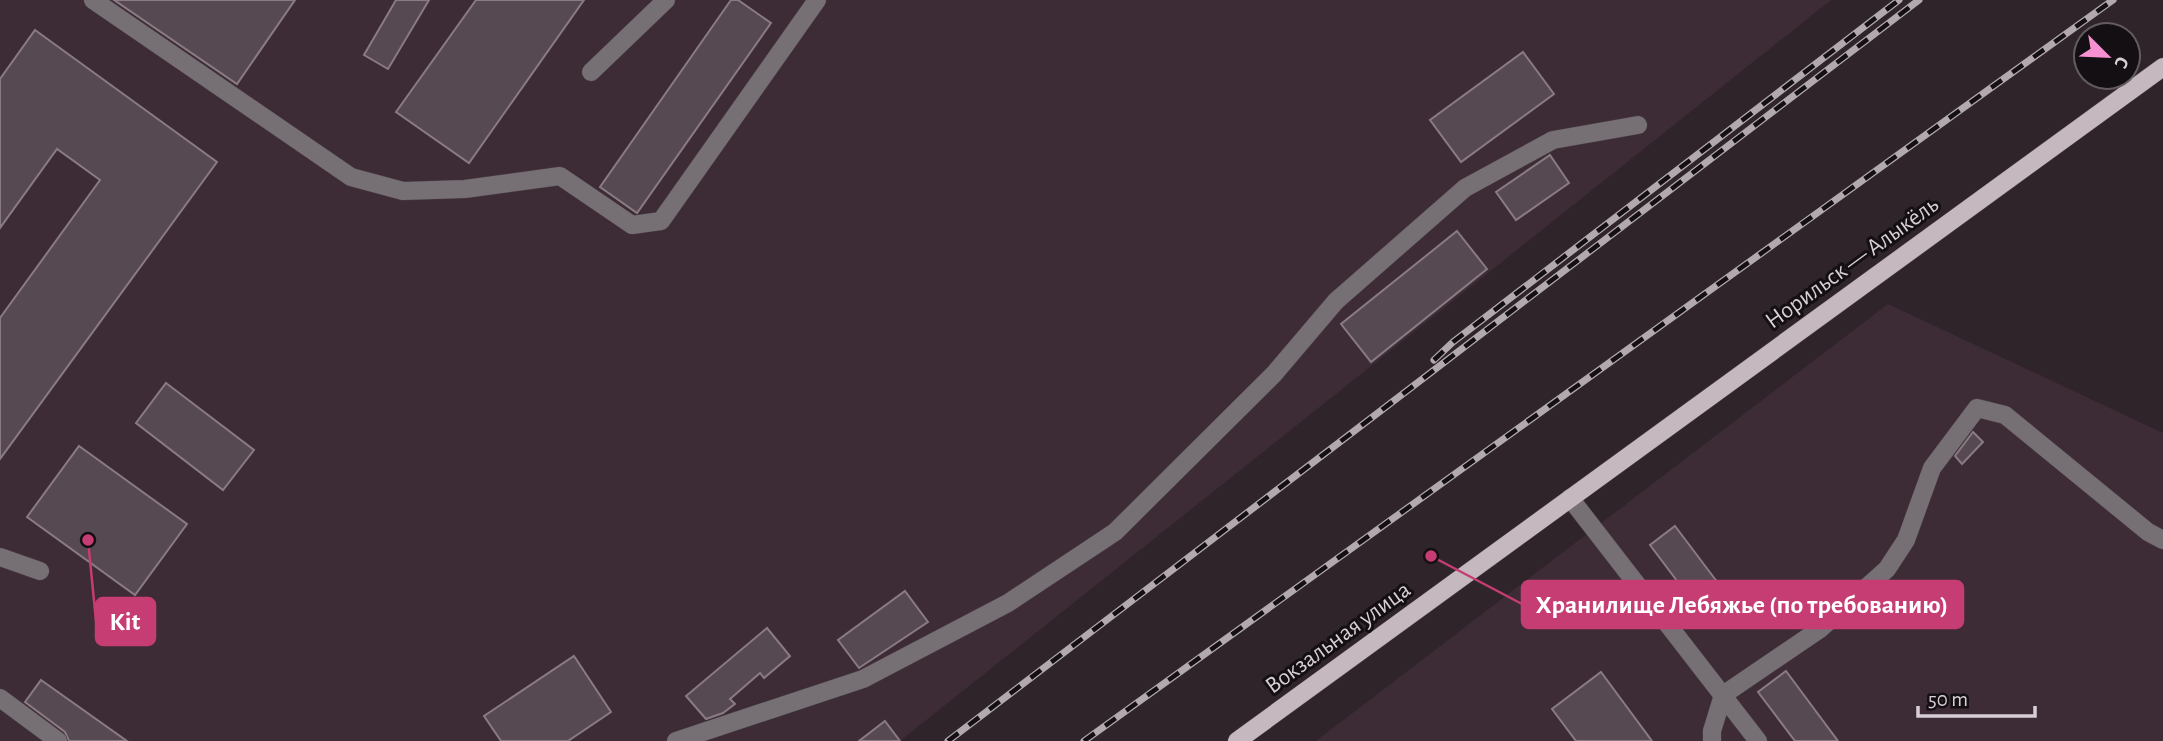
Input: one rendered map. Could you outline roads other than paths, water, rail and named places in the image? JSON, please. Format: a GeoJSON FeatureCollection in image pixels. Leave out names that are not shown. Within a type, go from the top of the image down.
{"type":"FeatureCollection","features":[{"type":"Feature","properties":{"kind":"main road","name":"Норильск — Алыкёль"},"geometry":{"type":"LineString","coordinates":[[1570,498],[2163,67]]}},
{"type":"Feature","properties":{"kind":"main road","name":"Вокзальная улица"},"geometry":{"type":"LineString","coordinates":[[1237,741],[1570,498]]}},
{"type":"Feature","properties":{"kind":"lane"},"geometry":{"type":"LineString","coordinates":[[93,0],[351,177],[403,191],[465,189],[560,176],[632,225],[661,221],[817,0]]}},
{"type":"Feature","properties":{"kind":"lane"},"geometry":{"type":"LineString","coordinates":[[591,72],[666,0]]}},
{"type":"Feature","properties":{"kind":"lane"},"geometry":{"type":"LineString","coordinates":[[676,741],[863,679],[1008,603],[1115,532],[1274,374],[1336,301],[1465,188],[1553,140],[1638,125]]}},
{"type":"Feature","properties":{"kind":"lane"},"geometry":{"type":"LineString","coordinates":[[1712,741],[1712,731],[1723,695],[1820,629],[1887,569],[1906,540],[1932,468],[1977,408],[2005,415],[2148,532],[2163,540]]}},
{"type":"Feature","properties":{"kind":"lane"},"geometry":{"type":"LineString","coordinates":[[1570,498],[1758,741]]}},
{"type":"Feature","properties":{"kind":"lane"},"geometry":{"type":"LineString","coordinates":[[0,557],[40,571]]}},
{"type":"Feature","properties":{"kind":"lane"},"geometry":{"type":"LineString","coordinates":[[0,698],[58,741]]}},
{"type":"Feature","properties":{"kind":"railway"},"geometry":{"type":"LineString","coordinates":[[1434,360],[1453,342],[1899,0]]}},
{"type":"Feature","properties":{"kind":"railway"},"geometry":{"type":"LineString","coordinates":[[948,741],[1919,0]]}},
{"type":"Feature","properties":{"kind":"railway"},"geometry":{"type":"LineString","coordinates":[[1084,741],[2113,0]]}},
{"type":"Feature","properties":{"kind":"place","name":"Kit"},"geometry":{"type":"Point","coordinates":[88,540]}},
{"type":"Feature","properties":{"kind":"place","name":"Хранилище Лебяжье (по требованию)"},"geometry":{"type":"Point","coordinates":[1431,556]}}]}
